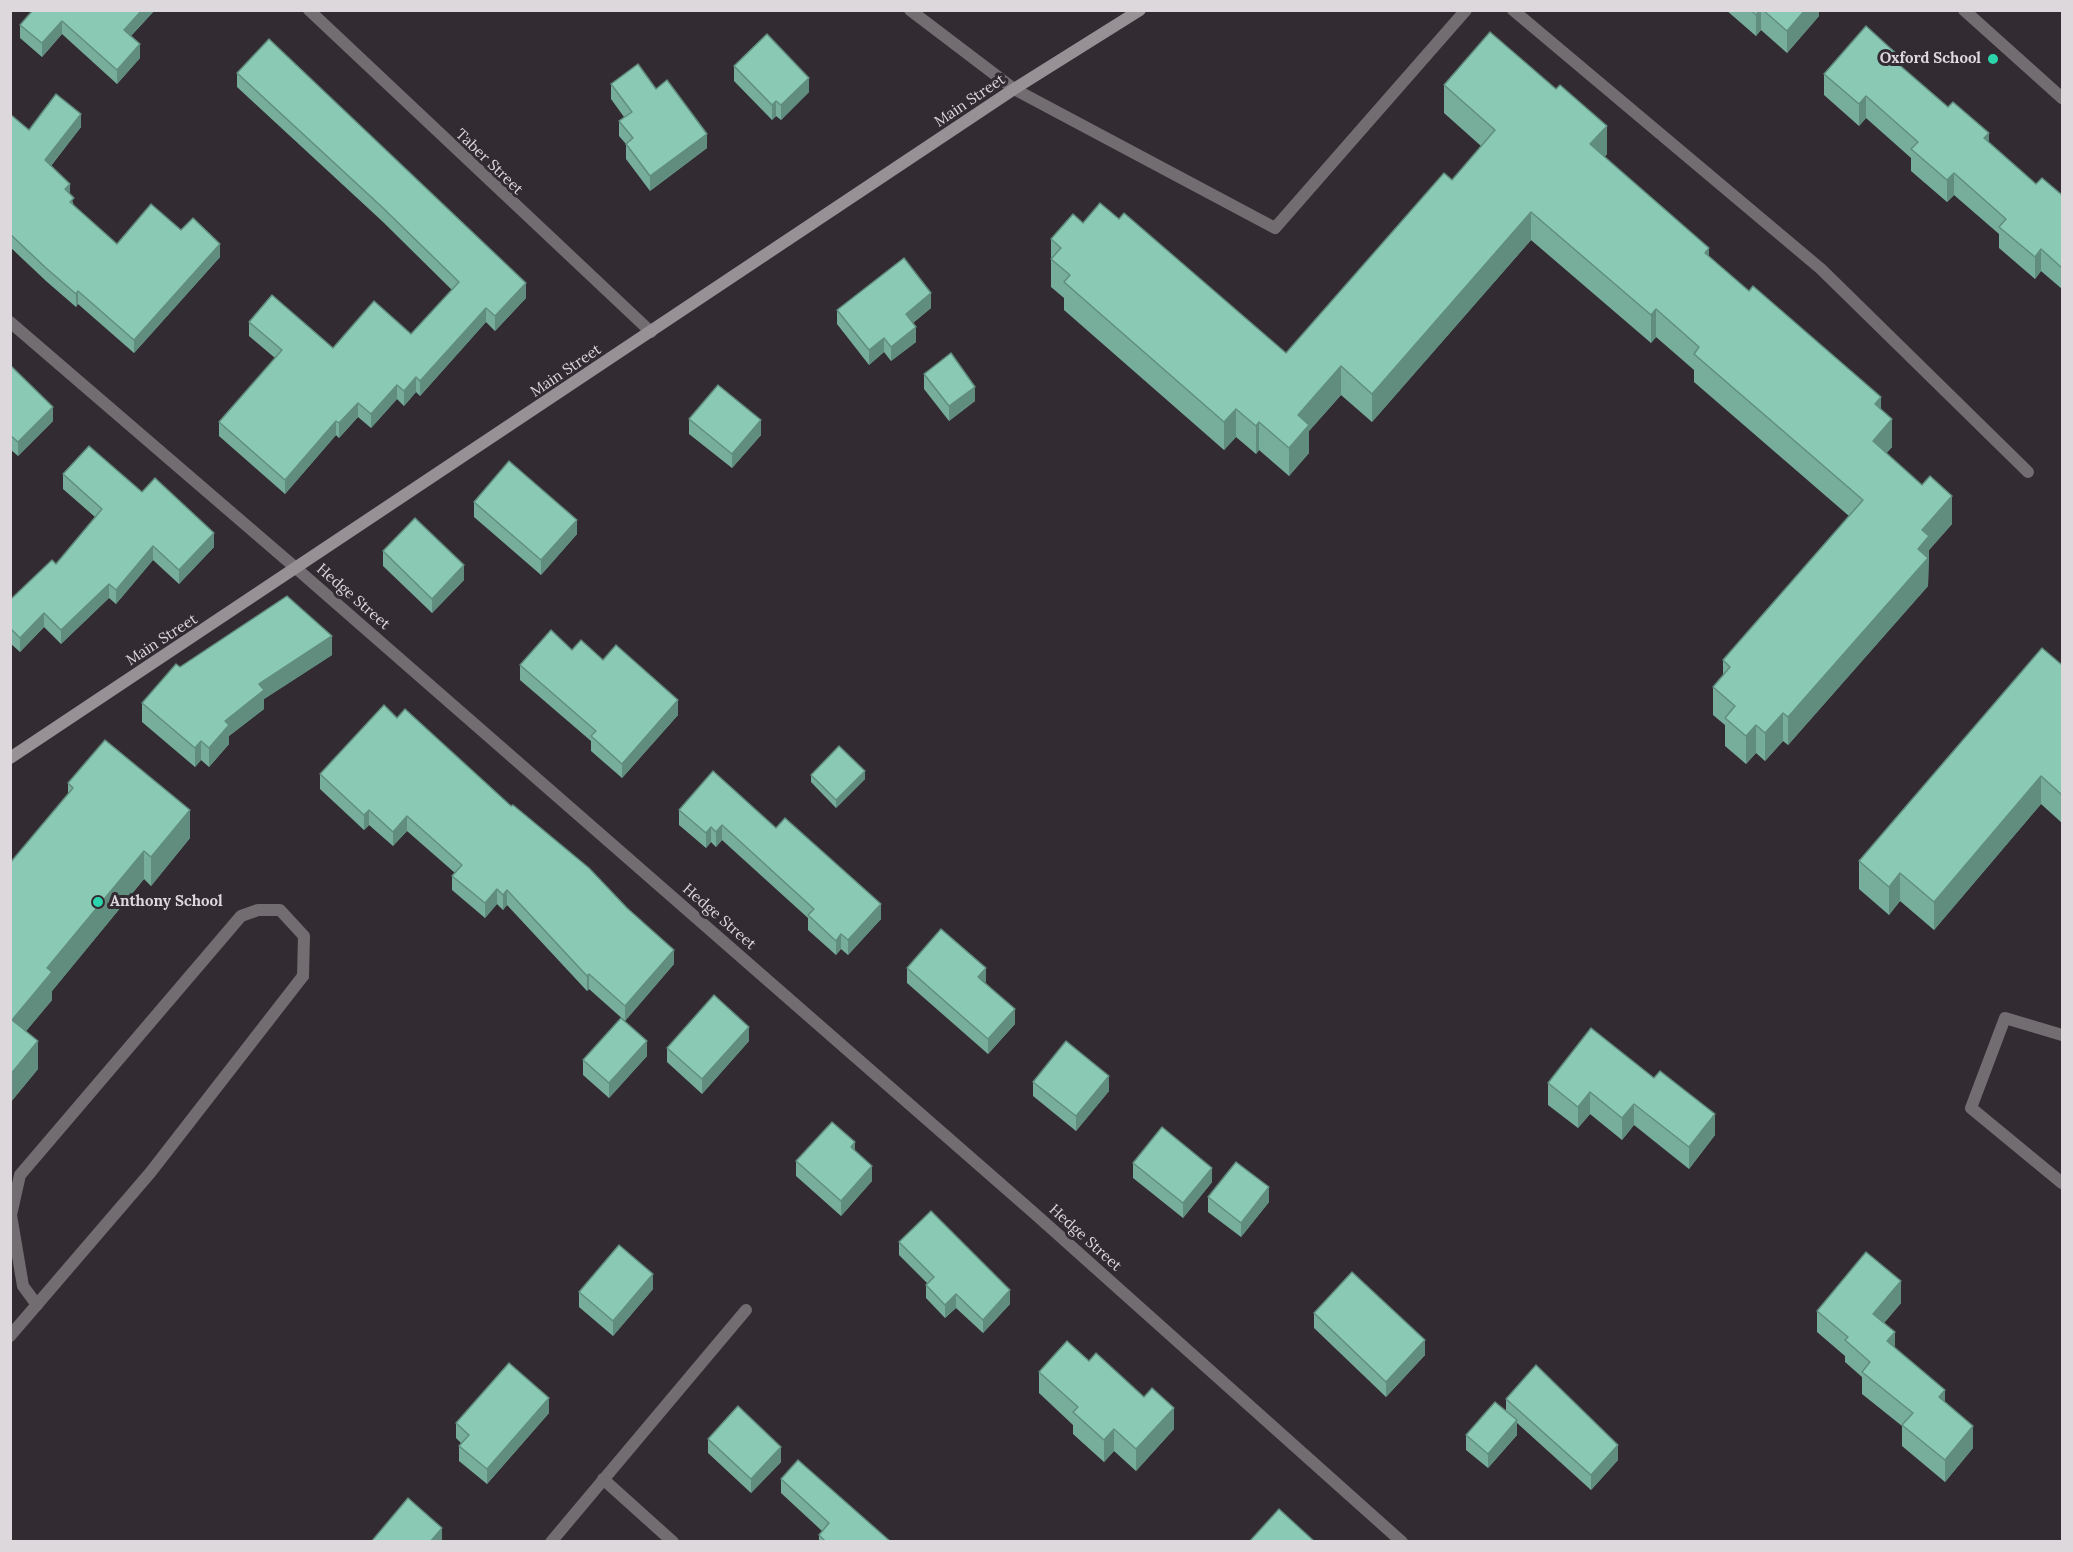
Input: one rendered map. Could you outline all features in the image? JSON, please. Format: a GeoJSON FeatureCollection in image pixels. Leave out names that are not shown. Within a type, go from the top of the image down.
{"type":"FeatureCollection","features":[{"type":"Feature","properties":{"kind":"main road","name":"Main Street"},"geometry":{"type":"LineString","coordinates":[[10,758],[1014,90],[1140,10]]}},
{"type":"Feature","properties":{"kind":"street","name":"Taber Street"},"geometry":{"type":"LineString","coordinates":[[309,10],[651,332]]}},
{"type":"Feature","properties":{"kind":"street"},"geometry":{"type":"LineString","coordinates":[[910,10],[1014,90],[1275,228],[1466,10]]}},
{"type":"Feature","properties":{"kind":"street"},"geometry":{"type":"LineString","coordinates":[[1513,10],[1821,269],[2028,471]]}},
{"type":"Feature","properties":{"kind":"street"},"geometry":{"type":"LineString","coordinates":[[1964,10],[2062,98]]}},
{"type":"Feature","properties":{"kind":"street","name":"Hedge Street"},"geometry":{"type":"LineString","coordinates":[[10,322],[1017,1197],[1402,1542]]}},
{"type":"Feature","properties":{"kind":"street"},"geometry":{"type":"LineString","coordinates":[[10,1336],[37,1305],[150,1173],[303,976],[304,936],[280,910],[258,909],[241,916],[20,1175],[11,1215],[23,1287],[37,1305]]}},
{"type":"Feature","properties":{"kind":"street"},"geometry":{"type":"LineString","coordinates":[[2062,1035],[2005,1018],[1971,1108],[2062,1183]]}},
{"type":"Feature","properties":{"kind":"street"},"geometry":{"type":"LineString","coordinates":[[551,1542],[746,1310]]}},
{"type":"Feature","properties":{"kind":"street"},"geometry":{"type":"LineString","coordinates":[[603,1479],[673,1542]]}},
{"type":"Feature","properties":{"kind":"building"},"geometry":{"type":"Polygon","coordinates":[[[33,10],[142,10],[124,30],[140,44],[117,70],[62,21],[42,43],[20,25],[33,10]]]}},
{"type":"Feature","properties":{"kind":"building"},"geometry":{"type":"Polygon","coordinates":[[[1763,10],[1805,10],[1787,31],[1763,10]]]}},
{"type":"Feature","properties":{"kind":"building"},"geometry":{"type":"Polygon","coordinates":[[[1866,26],[1900,57],[1896,62],[1948,107],[1953,102],[1989,133],[1984,138],[2036,184],[2042,178],[2062,195],[2062,268],[2041,249],[2035,257],[1999,227],[2006,219],[1954,173],[1947,180],[1911,149],[1918,142],[1866,96],[1859,104],[1824,74],[1866,26]]]}},
{"type":"Feature","properties":{"kind":"building"},"geometry":{"type":"Polygon","coordinates":[[[1490,32],[1556,89],[1560,85],[1607,126],[1590,144],[1709,248],[1705,253],[1749,291],[1753,286],[1881,397],[1875,404],[1892,419],[1873,441],[1922,485],[1930,476],[1952,496],[1922,530],[1929,536],[1918,549],[1928,558],[1788,717],[1783,713],[1765,733],[1756,725],[1746,736],[1725,718],[1735,706],[1713,687],[1730,667],[1723,660],[1863,500],[1694,354],[1699,347],[1656,309],[1651,315],[1531,212],[1372,394],[1341,366],[1298,415],[1309,425],[1289,448],[1259,422],[1256,426],[1236,409],[1224,422],[1064,282],[1070,275],[1051,259],[1061,248],[1051,239],[1073,214],[1083,223],[1100,203],[1119,219],[1124,213],[1286,353],[1444,173],[1452,180],[1495,130],[1444,85],[1490,32]]]}},
{"type":"Feature","properties":{"kind":"building"},"geometry":{"type":"Polygon","coordinates":[[[767,34],[809,78],[781,105],[776,101],[772,105],[734,66],[767,34]]]}},
{"type":"Feature","properties":{"kind":"building"},"geometry":{"type":"Polygon","coordinates":[[[269,39],[526,283],[495,316],[486,308],[420,381],[416,377],[404,391],[397,385],[371,414],[358,403],[339,423],[336,421],[285,480],[219,422],[282,350],[249,322],[272,295],[333,348],[374,301],[411,334],[459,282],[382,207],[237,73],[269,39]]]}},
{"type":"Feature","properties":{"kind":"building"},"geometry":{"type":"Polygon","coordinates":[[[638,64],[656,89],[667,80],[707,134],[650,176],[626,144],[633,138],[619,121],[632,112],[611,84],[638,64]]]}},
{"type":"Feature","properties":{"kind":"building"},"geometry":{"type":"Polygon","coordinates":[[[56,94],[81,114],[45,160],[70,184],[65,189],[74,198],[70,202],[117,244],[151,204],[181,230],[193,218],[220,244],[134,340],[78,291],[76,294],[10,234],[10,114],[29,130],[56,94]]]}},
{"type":"Feature","properties":{"kind":"building"},"geometry":{"type":"Polygon","coordinates":[[[904,258],[931,293],[906,314],[916,327],[891,347],[884,338],[869,350],[837,310],[904,258]]]}},
{"type":"Feature","properties":{"kind":"building"},"geometry":{"type":"Polygon","coordinates":[[[951,353],[975,387],[949,406],[924,374],[951,353]]]}},
{"type":"Feature","properties":{"kind":"building"},"geometry":{"type":"Polygon","coordinates":[[[10,365],[53,407],[18,442],[10,435],[10,365]]]}},
{"type":"Feature","properties":{"kind":"building"},"geometry":{"type":"Polygon","coordinates":[[[718,385],[761,420],[732,454],[689,419],[718,385]]]}},
{"type":"Feature","properties":{"kind":"building"},"geometry":{"type":"Polygon","coordinates":[[[89,446],[142,492],[155,478],[214,533],[179,570],[153,546],[116,590],[109,584],[61,630],[44,613],[20,638],[10,628],[10,600],[52,560],[56,564],[102,509],[63,474],[89,446]]]}},
{"type":"Feature","properties":{"kind":"building"},"geometry":{"type":"Polygon","coordinates":[[[509,461],[577,520],[541,560],[474,502],[509,461]]]}},
{"type":"Feature","properties":{"kind":"building"},"geometry":{"type":"Polygon","coordinates":[[[415,518],[464,565],[432,599],[383,551],[415,518]]]}},
{"type":"Feature","properties":{"kind":"building"},"geometry":{"type":"Polygon","coordinates":[[[287,596],[332,636],[259,684],[264,690],[225,721],[229,725],[209,748],[201,741],[195,748],[142,703],[176,664],[180,667],[287,596]]]}},
{"type":"Feature","properties":{"kind":"building"},"geometry":{"type":"Polygon","coordinates":[[[551,630],[572,650],[581,640],[603,660],[616,645],[678,700],[622,764],[591,736],[596,731],[520,665],[551,630]]]}},
{"type":"Feature","properties":{"kind":"building"},"geometry":{"type":"Polygon","coordinates":[[[2042,648],[2062,665],[2062,795],[2041,776],[1934,902],[1900,873],[1889,887],[1859,861],[2042,648]]]}},
{"type":"Feature","properties":{"kind":"building"},"geometry":{"type":"Polygon","coordinates":[[[384,705],[397,718],[405,709],[511,806],[513,805],[589,868],[627,908],[674,950],[625,1006],[589,974],[587,976],[507,890],[503,895],[497,889],[485,903],[452,876],[462,865],[407,816],[393,832],[369,810],[364,815],[320,774],[384,705]]]}},
{"type":"Feature","properties":{"kind":"building"},"geometry":{"type":"Polygon","coordinates":[[[105,740],[190,810],[151,857],[144,851],[47,968],[52,972],[12,1020],[38,1041],[10,1075],[10,863],[73,788],[68,783],[105,740]]]}},
{"type":"Feature","properties":{"kind":"building"},"geometry":{"type":"Polygon","coordinates":[[[839,746],[865,771],[836,800],[811,775],[839,746]]]}},
{"type":"Feature","properties":{"kind":"building"},"geometry":{"type":"Polygon","coordinates":[[[713,771],[776,828],[785,818],[881,904],[848,940],[841,934],[836,941],[808,915],[814,909],[722,825],[716,832],[711,827],[706,833],[679,810],[713,771]]]}},
{"type":"Feature","properties":{"kind":"building"},"geometry":{"type":"Polygon","coordinates":[[[941,929],[986,968],[978,977],[1015,1009],[988,1039],[907,968],[941,929]]]}},
{"type":"Feature","properties":{"kind":"building"},"geometry":{"type":"Polygon","coordinates":[[[714,995],[749,1027],[702,1079],[667,1048],[714,995]]]}},
{"type":"Feature","properties":{"kind":"building"},"geometry":{"type":"Polygon","coordinates":[[[621,1018],[647,1041],[609,1083],[583,1060],[621,1018]]]}},
{"type":"Feature","properties":{"kind":"building"},"geometry":{"type":"Polygon","coordinates":[[[1591,1028],[1654,1078],[1660,1071],[1715,1114],[1689,1147],[1634,1104],[1622,1118],[1590,1092],[1578,1107],[1548,1083],[1591,1028]]]}},
{"type":"Feature","properties":{"kind":"building"},"geometry":{"type":"Polygon","coordinates":[[[1066,1041],[1109,1076],[1076,1116],[1033,1082],[1066,1041]]]}},
{"type":"Feature","properties":{"kind":"building"},"geometry":{"type":"Polygon","coordinates":[[[832,1122],[855,1142],[851,1147],[872,1166],[841,1201],[796,1161],[832,1122]]]}},
{"type":"Feature","properties":{"kind":"building"},"geometry":{"type":"Polygon","coordinates":[[[1162,1127],[1212,1168],[1183,1203],[1133,1163],[1162,1127]]]}},
{"type":"Feature","properties":{"kind":"building"},"geometry":{"type":"Polygon","coordinates":[[[1236,1162],[1269,1187],[1241,1223],[1208,1197],[1236,1162]]]}},
{"type":"Feature","properties":{"kind":"building"},"geometry":{"type":"Polygon","coordinates":[[[931,1211],[1010,1290],[983,1320],[956,1294],[945,1305],[926,1285],[934,1277],[899,1242],[931,1211]]]}},
{"type":"Feature","properties":{"kind":"building"},"geometry":{"type":"Polygon","coordinates":[[[619,1245],[653,1274],[613,1321],[579,1292],[619,1245]]]}},
{"type":"Feature","properties":{"kind":"building"},"geometry":{"type":"Polygon","coordinates":[[[1866,1252],[1901,1281],[1873,1314],[1895,1332],[1887,1341],[1945,1390],[1939,1397],[1973,1426],[1945,1460],[1902,1425],[1913,1413],[1862,1372],[1870,1362],[1845,1340],[1848,1337],[1817,1311],[1866,1252]]]}},
{"type":"Feature","properties":{"kind":"building"},"geometry":{"type":"Polygon","coordinates":[[[1352,1272],[1425,1340],[1386,1382],[1314,1313],[1352,1272]]]}},
{"type":"Feature","properties":{"kind":"building"},"geometry":{"type":"Polygon","coordinates":[[[1067,1341],[1089,1361],[1096,1353],[1144,1397],[1152,1388],[1174,1408],[1136,1449],[1114,1429],[1104,1440],[1073,1412],[1078,1407],[1039,1372],[1067,1341]]]}},
{"type":"Feature","properties":{"kind":"building"},"geometry":{"type":"Polygon","coordinates":[[[509,1363],[549,1398],[487,1469],[459,1446],[469,1435],[456,1423],[509,1363]]]}},
{"type":"Feature","properties":{"kind":"building"},"geometry":{"type":"Polygon","coordinates":[[[1536,1365],[1618,1445],[1591,1475],[1506,1399],[1536,1365]]]}},
{"type":"Feature","properties":{"kind":"building"},"geometry":{"type":"Polygon","coordinates":[[[1495,1402],[1517,1420],[1488,1454],[1466,1435],[1495,1402]]]}},
{"type":"Feature","properties":{"kind":"building"},"geometry":{"type":"Polygon","coordinates":[[[738,1406],[781,1447],[751,1479],[708,1439],[738,1406]]]}},
{"type":"Feature","properties":{"kind":"building"},"geometry":{"type":"Polygon","coordinates":[[[798,1460],[891,1542],[826,1542],[819,1535],[829,1523],[781,1479],[798,1460]]]}},
{"type":"Feature","properties":{"kind":"building"},"geometry":{"type":"Polygon","coordinates":[[[408,1498],[442,1528],[430,1542],[371,1542],[408,1498]]]}},
{"type":"Feature","properties":{"kind":"building"},"geometry":{"type":"Polygon","coordinates":[[[1279,1509],[1315,1542],[1249,1542],[1279,1509]]]}},
{"type":"Feature","properties":{"kind":"place","name":"Oxford School"},"geometry":{"type":"Point","coordinates":[1993,59]}},
{"type":"Feature","properties":{"kind":"place","name":"Anthony School"},"geometry":{"type":"Point","coordinates":[98,902]}}]}
